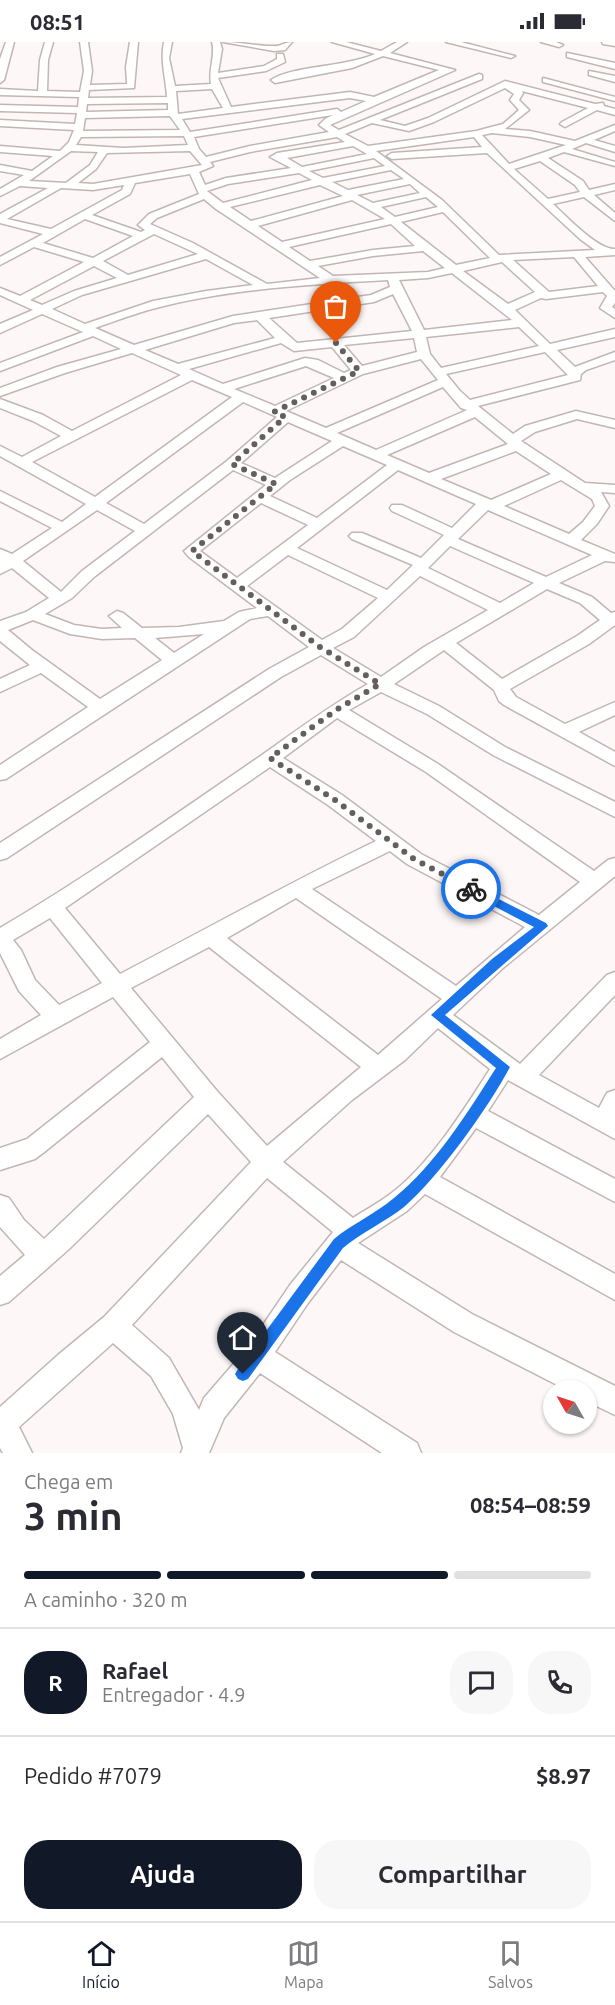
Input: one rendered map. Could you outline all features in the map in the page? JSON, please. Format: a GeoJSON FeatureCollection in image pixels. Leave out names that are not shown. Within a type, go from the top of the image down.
{"type":"FeatureCollection","features":[{"type":"Feature","properties":{"kind":"street"},"geometry":{"type":"LineString","coordinates":[[0,80],[2,63],[10,42]]}},
{"type":"Feature","properties":{"kind":"street"},"geometry":{"type":"LineString","coordinates":[[42,94],[44,60],[49,42]]}},
{"type":"Feature","properties":{"kind":"street"},"geometry":{"type":"LineString","coordinates":[[0,193],[33,174],[65,151],[78,132],[88,71],[84,42]]}},
{"type":"Feature","properties":{"kind":"street"},"geometry":{"type":"LineString","coordinates":[[130,100],[130,67],[134,42]]}},
{"type":"Feature","properties":{"kind":"street"},"geometry":{"type":"LineString","coordinates":[[168,42],[165,58],[170,74],[174,115],[193,148],[206,163]]}},
{"type":"Feature","properties":{"kind":"street"},"geometry":{"type":"LineString","coordinates":[[216,42],[218,49],[215,57],[213,86],[228,110]]}},
{"type":"Feature","properties":{"kind":"street"},"geometry":{"type":"LineString","coordinates":[[227,42],[274,49],[282,48],[288,42]]}},
{"type":"Feature","properties":{"kind":"street"},"geometry":{"type":"LineString","coordinates":[[336,42],[615,112]]}},
{"type":"Feature","properties":{"kind":"street"},"geometry":{"type":"LineString","coordinates":[[274,81],[290,75],[354,65],[383,54],[403,42]]}},
{"type":"Feature","properties":{"kind":"street"},"geometry":{"type":"LineString","coordinates":[[450,42],[511,56]]}},
{"type":"Feature","properties":{"kind":"street"},"geometry":{"type":"LineString","coordinates":[[545,42],[559,45]]}},
{"type":"Feature","properties":{"kind":"street"},"geometry":{"type":"LineString","coordinates":[[606,42],[615,44]]}},
{"type":"Feature","properties":{"kind":"street"},"geometry":{"type":"LineString","coordinates":[[615,59],[573,52],[615,66]]}},
{"type":"Feature","properties":{"kind":"street"},"geometry":{"type":"LineString","coordinates":[[215,76],[266,68],[282,60],[280,56]]}},
{"type":"Feature","properties":{"kind":"street"},"geometry":{"type":"LineString","coordinates":[[447,69],[325,123],[337,134],[377,156],[428,194],[542,293],[549,296],[606,288]]}},
{"type":"Feature","properties":{"kind":"street"},"geometry":{"type":"LineString","coordinates":[[592,73],[615,79]]}},
{"type":"Feature","properties":{"kind":"street"},"geometry":{"type":"LineString","coordinates":[[557,76],[614,96]]}},
{"type":"Feature","properties":{"kind":"street"},"geometry":{"type":"LineString","coordinates":[[18,183],[93,187],[193,171],[206,163],[250,149],[337,134],[479,77]]}},
{"type":"Feature","properties":{"kind":"street"},"geometry":{"type":"LineString","coordinates":[[546,80],[614,96]]}},
{"type":"Feature","properties":{"kind":"street"},"geometry":{"type":"LineString","coordinates":[[374,121],[406,129],[431,120],[506,84]]}},
{"type":"Feature","properties":{"kind":"street"},"geometry":{"type":"LineString","coordinates":[[366,149],[476,134],[508,124],[524,110],[514,100],[519,93],[506,84]]}},
{"type":"Feature","properties":{"kind":"street"},"geometry":{"type":"LineString","coordinates":[[83,102],[131,86]]}},
{"type":"Feature","properties":{"kind":"street"},"geometry":{"type":"LineString","coordinates":[[171,89],[213,86]]}},
{"type":"Feature","properties":{"kind":"street"},"geometry":{"type":"LineString","coordinates":[[0,92],[42,94],[83,102],[109,116],[174,115],[350,95],[374,100]]}},
{"type":"Feature","properties":{"kind":"street"},"geometry":{"type":"LineString","coordinates":[[565,124],[614,96]]}},
{"type":"Feature","properties":{"kind":"street"},"geometry":{"type":"LineString","coordinates":[[0,108],[83,102],[171,100]]}},
{"type":"Feature","properties":{"kind":"street"},"geometry":{"type":"LineString","coordinates":[[0,132],[187,134],[357,108],[388,115]]}},
{"type":"Feature","properties":{"kind":"street"},"geometry":{"type":"LineString","coordinates":[[0,123],[78,132]]}},
{"type":"Feature","properties":{"kind":"street"},"geometry":{"type":"LineString","coordinates":[[509,167],[541,158],[614,129]]}},
{"type":"Feature","properties":{"kind":"street"},"geometry":{"type":"LineString","coordinates":[[488,131],[530,134],[615,149]]}},
{"type":"Feature","properties":{"kind":"street"},"geometry":{"type":"LineString","coordinates":[[476,134],[488,150],[584,237],[611,252]]}},
{"type":"Feature","properties":{"kind":"street"},"geometry":{"type":"LineString","coordinates":[[206,163],[277,156],[353,143]]}},
{"type":"Feature","properties":{"kind":"street"},"geometry":{"type":"LineString","coordinates":[[0,149],[134,151],[193,148]]}},
{"type":"Feature","properties":{"kind":"street"},"geometry":{"type":"LineString","coordinates":[[563,149],[612,164]]}},
{"type":"Feature","properties":{"kind":"street"},"geometry":{"type":"LineString","coordinates":[[265,287],[207,255],[143,225],[153,216],[226,180],[377,156],[488,150]]}},
{"type":"Feature","properties":{"kind":"street"},"geometry":{"type":"LineString","coordinates":[[0,219],[63,186],[93,167],[104,151]]}},
{"type":"Feature","properties":{"kind":"street"},"geometry":{"type":"LineString","coordinates":[[134,151],[164,176]]}},
{"type":"Feature","properties":{"kind":"street"},"geometry":{"type":"LineString","coordinates":[[277,156],[322,182],[372,206],[393,220],[425,248],[507,309],[574,373]]}},
{"type":"Feature","properties":{"kind":"street"},"geometry":{"type":"LineString","coordinates":[[541,158],[579,183],[587,194],[615,218]]}},
{"type":"Feature","properties":{"kind":"street"},"geometry":{"type":"LineString","coordinates":[[0,168],[33,174]]}},
{"type":"Feature","properties":{"kind":"street"},"geometry":{"type":"LineString","coordinates":[[220,207],[322,182],[393,168]]}},
{"type":"Feature","properties":{"kind":"street"},"geometry":{"type":"LineString","coordinates":[[562,170],[590,177]]}},
{"type":"Feature","properties":{"kind":"street"},"geometry":{"type":"LineString","coordinates":[[193,171],[203,192],[220,207],[331,280]]}},
{"type":"Feature","properties":{"kind":"street"},"geometry":{"type":"LineString","coordinates":[[250,225],[349,196],[411,181]]}},
{"type":"Feature","properties":{"kind":"street"},"geometry":{"type":"LineString","coordinates":[[0,262],[126,192],[131,182]]}},
{"type":"Feature","properties":{"kind":"street"},"geometry":{"type":"LineString","coordinates":[[547,202],[614,188]]}},
{"type":"Feature","properties":{"kind":"street"},"geometry":{"type":"LineString","coordinates":[[372,206],[428,194]]}},
{"type":"Feature","properties":{"kind":"street"},"geometry":{"type":"LineString","coordinates":[[279,246],[445,209]]}},
{"type":"Feature","properties":{"kind":"street"},"geometry":{"type":"LineString","coordinates":[[85,216],[140,235]]}},
{"type":"Feature","properties":{"kind":"street"},"geometry":{"type":"LineString","coordinates":[[0,219],[53,233]]}},
{"type":"Feature","properties":{"kind":"street"},"geometry":{"type":"LineString","coordinates":[[21,300],[153,230]]}},
{"type":"Feature","properties":{"kind":"street"},"geometry":{"type":"LineString","coordinates":[[35,243],[96,262],[126,278]]}},
{"type":"Feature","properties":{"kind":"street"},"geometry":{"type":"LineString","coordinates":[[307,265],[349,257],[425,248]]}},
{"type":"Feature","properties":{"kind":"street"},"geometry":{"type":"LineString","coordinates":[[0,392],[131,349],[260,315],[374,298],[395,283],[500,258],[611,252]]}},
{"type":"Feature","properties":{"kind":"street"},"geometry":{"type":"LineString","coordinates":[[577,254],[613,298],[606,308],[615,314]]}},
{"type":"Feature","properties":{"kind":"street"},"geometry":{"type":"LineString","coordinates":[[0,329],[78,293],[207,255]]}},
{"type":"Feature","properties":{"kind":"street"},"geometry":{"type":"LineString","coordinates":[[349,257],[367,278]]}},
{"type":"Feature","properties":{"kind":"street"},"geometry":{"type":"LineString","coordinates":[[0,367],[88,330],[169,301],[331,280],[367,278],[395,283]]}},
{"type":"Feature","properties":{"kind":"street"},"geometry":{"type":"LineString","coordinates":[[58,281],[78,293]]}},
{"type":"Feature","properties":{"kind":"street"},"geometry":{"type":"LineString","coordinates":[[395,283],[403,304],[416,324],[417,335],[424,354],[470,408],[561,476],[609,502],[591,524],[570,541]]}},
{"type":"Feature","properties":{"kind":"street"},"geometry":{"type":"LineString","coordinates":[[1,292],[610,557]]}},
{"type":"Feature","properties":{"kind":"street"},"geometry":{"type":"LineString","coordinates":[[507,309],[542,293]]}},
{"type":"Feature","properties":{"kind":"street"},"geometry":{"type":"LineString","coordinates":[[260,315],[306,362]]}},
{"type":"Feature","properties":{"kind":"street"},"geometry":{"type":"LineString","coordinates":[[176,369],[288,343],[336,343],[521,323]]}},
{"type":"Feature","properties":{"kind":"street"},"geometry":{"type":"LineString","coordinates":[[324,434],[442,377],[549,348],[611,337]]}},
{"type":"Feature","properties":{"kind":"street"},"geometry":{"type":"LineString","coordinates":[[336,343],[359,371]]}},
{"type":"Feature","properties":{"kind":"street"},"geometry":{"type":"LineString","coordinates":[[0,627],[32,615],[76,588],[88,574],[232,464],[280,414],[359,371],[424,354]]}},
{"type":"Feature","properties":{"kind":"street"},"geometry":{"type":"LineString","coordinates":[[374,456],[470,408],[575,377],[574,373],[582,367],[615,356]]}},
{"type":"Feature","properties":{"kind":"street"},"geometry":{"type":"LineString","coordinates":[[220,389],[306,362],[314,363],[344,378]]}},
{"type":"Feature","properties":{"kind":"street"},"geometry":{"type":"LineString","coordinates":[[22,462],[191,375]]}},
{"type":"Feature","properties":{"kind":"street"},"geometry":{"type":"LineString","coordinates":[[56,601],[4,561],[63,528],[241,397]]}},
{"type":"Feature","properties":{"kind":"street"},"geometry":{"type":"LineString","coordinates":[[0,403],[38,417],[72,437]]}},
{"type":"Feature","properties":{"kind":"street"},"geometry":{"type":"LineString","coordinates":[[427,479],[516,443],[530,429],[576,415],[615,424]]}},
{"type":"Feature","properties":{"kind":"street"},"geometry":{"type":"LineString","coordinates":[[342,441],[276,484],[192,551],[320,647],[380,684],[433,710],[499,751],[615,810]]}},
{"type":"Feature","properties":{"kind":"street"},"geometry":{"type":"LineString","coordinates":[[0,450],[145,531]]}},
{"type":"Feature","properties":{"kind":"street"},"geometry":{"type":"LineString","coordinates":[[232,464],[276,484]]}},
{"type":"Feature","properties":{"kind":"street"},"geometry":{"type":"LineString","coordinates":[[237,586],[396,465]]}},
{"type":"Feature","properties":{"kind":"street"},"geometry":{"type":"LineString","coordinates":[[0,853],[275,673],[348,633],[389,597],[450,537],[488,505],[561,476]]}},
{"type":"Feature","properties":{"kind":"street"},"geometry":{"type":"LineString","coordinates":[[583,487],[615,489]]}},
{"type":"Feature","properties":{"kind":"street"},"geometry":{"type":"LineString","coordinates":[[0,495],[63,528]]}},
{"type":"Feature","properties":{"kind":"street"},"geometry":{"type":"LineString","coordinates":[[260,497],[319,524]]}},
{"type":"Feature","properties":{"kind":"street"},"geometry":{"type":"LineString","coordinates":[[397,507],[450,537],[591,602],[613,619],[583,640],[501,687]]}},
{"type":"Feature","properties":{"kind":"street"},"geometry":{"type":"LineString","coordinates":[[357,536],[500,610]]}},
{"type":"Feature","properties":{"kind":"street"},"geometry":{"type":"LineString","coordinates":[[288,549],[389,597]]}},
{"type":"Feature","properties":{"kind":"street"},"geometry":{"type":"LineString","coordinates":[[56,1017],[27,985],[14,956],[1,941],[270,758],[336,710],[546,583],[610,557]]}},
{"type":"Feature","properties":{"kind":"street"},"geometry":{"type":"LineString","coordinates":[[0,774],[100,707],[239,620],[252,598]]}},
{"type":"Feature","properties":{"kind":"street"},"geometry":{"type":"LineString","coordinates":[[55,622],[56,601]]}},
{"type":"Feature","properties":{"kind":"street"},"geometry":{"type":"LineString","coordinates":[[32,615],[81,632],[102,634],[179,632],[271,611]]}},
{"type":"Feature","properties":{"kind":"street"},"geometry":{"type":"LineString","coordinates":[[117,616],[174,661]]}},
{"type":"Feature","properties":{"kind":"street"},"geometry":{"type":"LineString","coordinates":[[0,632],[42,666],[100,707]]}},
{"type":"Feature","properties":{"kind":"street"},"geometry":{"type":"LineString","coordinates":[[445,642],[501,687],[510,701],[615,760]]}},
{"type":"Feature","properties":{"kind":"street"},"geometry":{"type":"LineString","coordinates":[[0,686],[42,666]]}},
{"type":"Feature","properties":{"kind":"street"},"geometry":{"type":"LineString","coordinates":[[566,731],[615,708]]}},
{"type":"Feature","properties":{"kind":"street"},"geometry":{"type":"LineString","coordinates":[[336,710],[432,768],[595,882]]}},
{"type":"Feature","properties":{"kind":"street"},"geometry":{"type":"LineString","coordinates":[[270,758],[335,800],[391,842],[440,874],[542,926]]}},
{"type":"Feature","properties":{"kind":"street"},"geometry":{"type":"LineString","coordinates":[[0,1050],[56,1017],[256,912],[296,888],[391,842]]}},
{"type":"Feature","properties":{"kind":"street"},"geometry":{"type":"LineString","coordinates":[[8,1439],[75,1357],[114,1326],[266,1162],[344,1093],[378,1068],[496,962],[615,865]]}},
{"type":"Feature","properties":{"kind":"street"},"geometry":{"type":"LineString","coordinates":[[296,888],[456,997]]}},
{"type":"Feature","properties":{"kind":"street"},"geometry":{"type":"LineString","coordinates":[[52,907],[209,1098],[266,1162],[345,1238],[463,1323],[615,1401]]}},
{"type":"Feature","properties":{"kind":"street"},"geometry":{"type":"LineString","coordinates":[[210,936],[378,1068]]}},
{"type":"Feature","properties":{"kind":"street"},"geometry":{"type":"LineString","coordinates":[[196,1451],[214,1408],[257,1356],[299,1294],[345,1238],[398,1203],[423,1180],[473,1115],[513,1072],[615,981]]}},
{"type":"Feature","properties":{"kind":"street"},"geometry":{"type":"LineString","coordinates":[[437,1015],[513,1072],[609,1125],[615,1100]]}},
{"type":"Feature","properties":{"kind":"street"},"geometry":{"type":"LineString","coordinates":[[0,1160],[35,1146],[164,1043]]}},
{"type":"Feature","properties":{"kind":"street"},"geometry":{"type":"LineString","coordinates":[[0,1293],[209,1098]]}},
{"type":"Feature","properties":{"kind":"street"},"geometry":{"type":"LineString","coordinates":[[473,1115],[615,1191]]}},
{"type":"Feature","properties":{"kind":"street"},"geometry":{"type":"LineString","coordinates":[[423,1180],[615,1288]]}},
{"type":"Feature","properties":{"kind":"street"},"geometry":{"type":"LineString","coordinates":[[0,1206],[15,1228],[43,1255]]}},
{"type":"Feature","properties":{"kind":"street"},"geometry":{"type":"LineString","coordinates":[[114,1326],[160,1367],[185,1408],[196,1451]]}},
{"type":"Feature","properties":{"kind":"street"},"geometry":{"type":"LineString","coordinates":[[257,1356],[407,1453]]}},
{"type":"Feature","properties":{"kind":"way so far"},"geometry":{"type":"LineString","coordinates":[[336,343],[359,371],[274,412],[285,417],[232,464],[276,484],[192,551],[320,647],[380,684],[336,710],[270,758],[335,800],[414,859],[471,889]]}},
{"type":"Feature","properties":{"kind":"route"},"geometry":{"type":"LineString","coordinates":[[243,1374],[299,1294],[338,1244],[352,1232],[398,1203],[423,1180],[473,1115],[504,1067],[437,1015],[496,962],[542,926],[471,889]]}}]}
